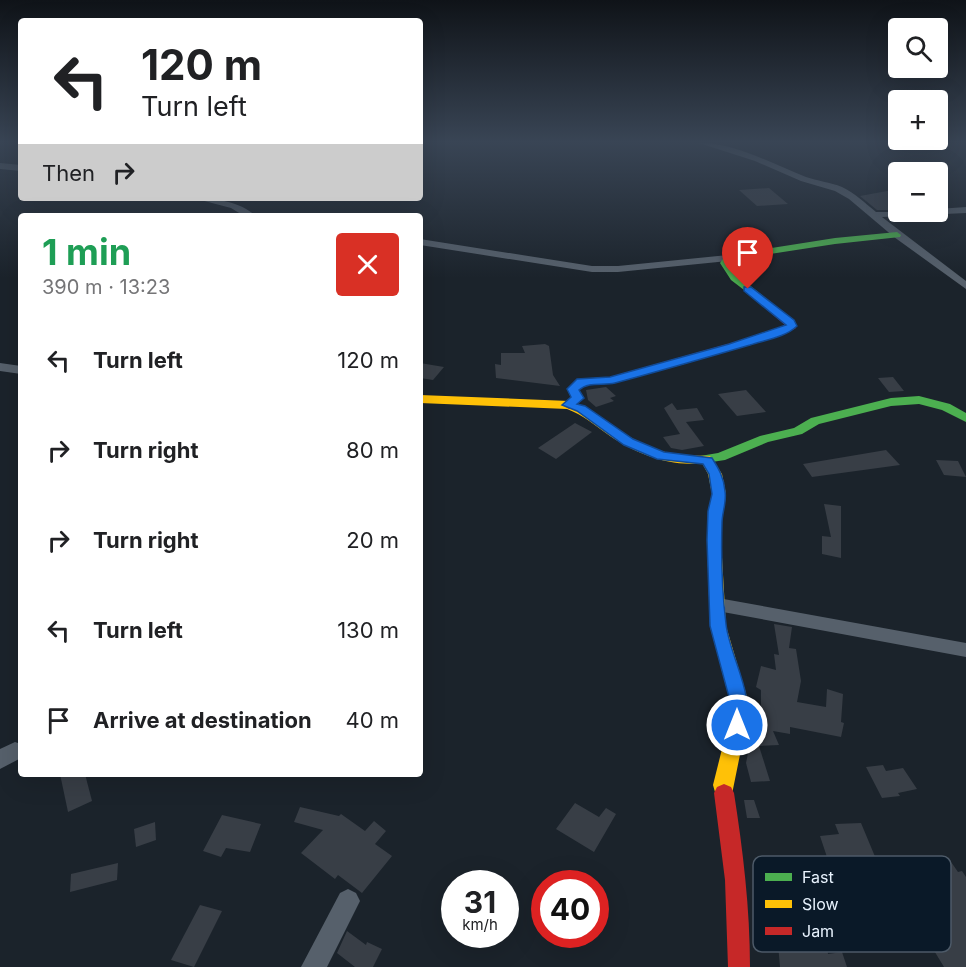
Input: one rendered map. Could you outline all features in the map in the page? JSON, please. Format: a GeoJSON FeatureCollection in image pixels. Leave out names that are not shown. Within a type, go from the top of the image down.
{"type":"FeatureCollection","features":[{"type":"Feature","properties":{"kind":"street"},"geometry":{"type":"LineString","coordinates":[[835,188],[875,215],[897,236],[943,267],[966,286]]}},
{"type":"Feature","properties":{"kind":"street"},"geometry":{"type":"LineString","coordinates":[[212,201],[234,206],[246,213]]}},
{"type":"Feature","properties":{"kind":"street"},"geometry":{"type":"LineString","coordinates":[[875,215],[966,210]]}},
{"type":"Feature","properties":{"kind":"street"},"geometry":{"type":"LineString","coordinates":[[423,242],[592,269],[618,269],[728,258],[835,242],[897,236]]}},
{"type":"Feature","properties":{"kind":"street"},"geometry":{"type":"LineString","coordinates":[[568,405],[578,398],[573,389],[581,382],[611,380],[781,332],[792,326],[790,322],[734,278],[724,263],[728,258]]}},
{"type":"Feature","properties":{"kind":"street"},"geometry":{"type":"LineString","coordinates":[[0,367],[18,369]]}},
{"type":"Feature","properties":{"kind":"street"},"geometry":{"type":"LineString","coordinates":[[423,399],[568,405],[581,409],[628,442],[662,456],[707,461],[764,439],[798,431],[815,421],[891,402],[919,400],[946,407],[966,418]]}},
{"type":"Feature","properties":{"kind":"street"},"geometry":{"type":"LineString","coordinates":[[707,461],[716,474],[719,494],[715,511],[714,540],[718,626],[738,697],[737,725],[723,785],[736,872],[740,923],[739,967]]}},
{"type":"Feature","properties":{"kind":"street"},"geometry":{"type":"LineString","coordinates":[[718,605],[966,650]]}},
{"type":"Feature","properties":{"kind":"street"},"geometry":{"type":"LineString","coordinates":[[314,967],[348,901]]}},
{"type":"Feature","properties":{"kind":"building"},"geometry":{"type":"Polygon","coordinates":[[[769,188],[788,204],[757,206],[739,190],[769,188]]]}},
{"type":"Feature","properties":{"kind":"building"},"geometry":{"type":"Polygon","coordinates":[[[888,191],[888,210],[877,210],[860,196],[888,191]]]}},
{"type":"Feature","properties":{"kind":"building"},"geometry":{"type":"Polygon","coordinates":[[[545,344],[549,346],[553,375],[560,386],[496,378],[495,364],[501,365],[501,353],[525,353],[522,346],[545,344]]]}},
{"type":"Feature","properties":{"kind":"building"},"geometry":{"type":"Polygon","coordinates":[[[423,364],[444,367],[433,380],[423,378],[423,364]]]}},
{"type":"Feature","properties":{"kind":"building"},"geometry":{"type":"Polygon","coordinates":[[[893,377],[904,391],[889,392],[878,378],[893,377]]]}},
{"type":"Feature","properties":{"kind":"building"},"geometry":{"type":"Polygon","coordinates":[[[606,387],[616,396],[610,398],[614,401],[596,407],[588,400],[586,390],[606,387]]]}},
{"type":"Feature","properties":{"kind":"building"},"geometry":{"type":"Polygon","coordinates":[[[746,390],[766,412],[737,416],[718,394],[746,390]]]}},
{"type":"Feature","properties":{"kind":"building"},"geometry":{"type":"Polygon","coordinates":[[[672,403],[677,410],[697,408],[704,420],[686,422],[704,446],[682,450],[671,448],[663,437],[680,434],[664,408],[672,403]]]}},
{"type":"Feature","properties":{"kind":"building"},"geometry":{"type":"Polygon","coordinates":[[[575,423],[592,432],[556,459],[538,448],[575,423]]]}},
{"type":"Feature","properties":{"kind":"building"},"geometry":{"type":"Polygon","coordinates":[[[886,450],[900,465],[812,477],[803,464],[886,450]]]}},
{"type":"Feature","properties":{"kind":"building"},"geometry":{"type":"Polygon","coordinates":[[[936,460],[958,461],[966,477],[944,475],[936,460]]]}},
{"type":"Feature","properties":{"kind":"building"},"geometry":{"type":"Polygon","coordinates":[[[824,504],[841,506],[841,558],[822,554],[822,536],[831,537],[824,504]]]}},
{"type":"Feature","properties":{"kind":"building"},"geometry":{"type":"Polygon","coordinates":[[[774,624],[792,627],[789,648],[796,649],[801,681],[797,702],[826,707],[827,689],[843,694],[841,722],[844,723],[841,737],[790,727],[790,734],[773,731],[779,745],[759,746],[770,781],[751,782],[746,763],[754,723],[761,726],[761,690],[756,687],[761,666],[776,670],[774,654],[779,655],[774,624]]]}},
{"type":"Feature","properties":{"kind":"building"},"geometry":{"type":"Polygon","coordinates":[[[883,765],[886,771],[903,768],[917,789],[898,793],[900,796],[882,798],[866,767],[883,765]]]}},
{"type":"Feature","properties":{"kind":"building"},"geometry":{"type":"Polygon","coordinates":[[[61,777],[86,777],[92,801],[68,812],[61,777]]]}},
{"type":"Feature","properties":{"kind":"building"},"geometry":{"type":"Polygon","coordinates":[[[744,800],[754,800],[760,818],[747,818],[744,800]]]}},
{"type":"Feature","properties":{"kind":"building"},"geometry":{"type":"Polygon","coordinates":[[[575,803],[599,817],[606,808],[616,814],[594,852],[556,829],[575,803]]]}},
{"type":"Feature","properties":{"kind":"building"},"geometry":{"type":"Polygon","coordinates":[[[300,807],[339,816],[341,814],[365,831],[374,821],[386,831],[375,844],[392,856],[362,893],[338,875],[335,879],[301,853],[323,830],[294,822],[300,807]]]}},
{"type":"Feature","properties":{"kind":"building"},"geometry":{"type":"Polygon","coordinates":[[[222,815],[261,824],[250,852],[226,848],[221,857],[203,851],[222,815]]]}},
{"type":"Feature","properties":{"kind":"building"},"geometry":{"type":"Polygon","coordinates":[[[155,822],[156,840],[136,847],[134,829],[155,822]]]}},
{"type":"Feature","properties":{"kind":"building"},"geometry":{"type":"Polygon","coordinates":[[[861,823],[875,856],[827,856],[820,836],[839,834],[835,824],[861,823]]]}},
{"type":"Feature","properties":{"kind":"building"},"geometry":{"type":"Polygon","coordinates":[[[951,862],[958,872],[962,871],[966,877],[966,967],[944,967],[935,952],[951,952],[951,862]]]}},
{"type":"Feature","properties":{"kind":"building"},"geometry":{"type":"Polygon","coordinates":[[[118,863],[117,880],[70,892],[71,874],[118,863]]]}},
{"type":"Feature","properties":{"kind":"building"},"geometry":{"type":"Polygon","coordinates":[[[200,905],[222,911],[194,967],[171,960],[200,905]]]}},
{"type":"Feature","properties":{"kind":"building"},"geometry":{"type":"Polygon","coordinates":[[[347,931],[366,945],[367,942],[382,949],[373,967],[355,967],[337,953],[347,931]]]}},
{"type":"Feature","properties":{"kind":"building"},"geometry":{"type":"Polygon","coordinates":[[[779,952],[828,952],[828,954],[842,952],[847,967],[780,967],[779,952]]]}},
{"type":"Feature","properties":{"kind":"traffic: fast"},"geometry":{"type":"LineString","coordinates":[[769,306],[734,278],[725,263],[728,258],[835,241],[897,235]]}},
{"type":"Feature","properties":{"kind":"traffic: fast"},"geometry":{"type":"LineString","coordinates":[[705,459],[720,457],[764,439],[798,431],[815,421],[891,402],[919,400],[946,407],[966,418]]}},
{"type":"Feature","properties":{"kind":"traffic: slow"},"geometry":{"type":"LineString","coordinates":[[423,399],[569,405],[585,413],[621,438],[647,451],[676,459],[705,459]]}},
{"type":"Feature","properties":{"kind":"traffic: slow"},"geometry":{"type":"LineString","coordinates":[[707,461],[715,474],[719,494],[715,511],[714,540],[718,626],[738,697],[737,725],[723,785],[724,793]]}},
{"type":"Feature","properties":{"kind":"traffic: jam"},"geometry":{"type":"LineString","coordinates":[[569,405],[577,398],[573,389],[581,382],[611,380],[781,332],[792,326],[769,306]]}},
{"type":"Feature","properties":{"kind":"traffic: jam"},"geometry":{"type":"LineString","coordinates":[[724,793],[735,880],[739,967]]}},
{"type":"Feature","properties":{"kind":"route"},"geometry":{"type":"LineString","coordinates":[[737,725],[738,697],[718,626],[714,540],[715,511],[719,494],[716,474],[707,461],[662,456],[628,442],[595,417],[568,405],[578,398],[573,389],[581,382],[611,380],[781,332],[792,326],[748,289]]}}]}
